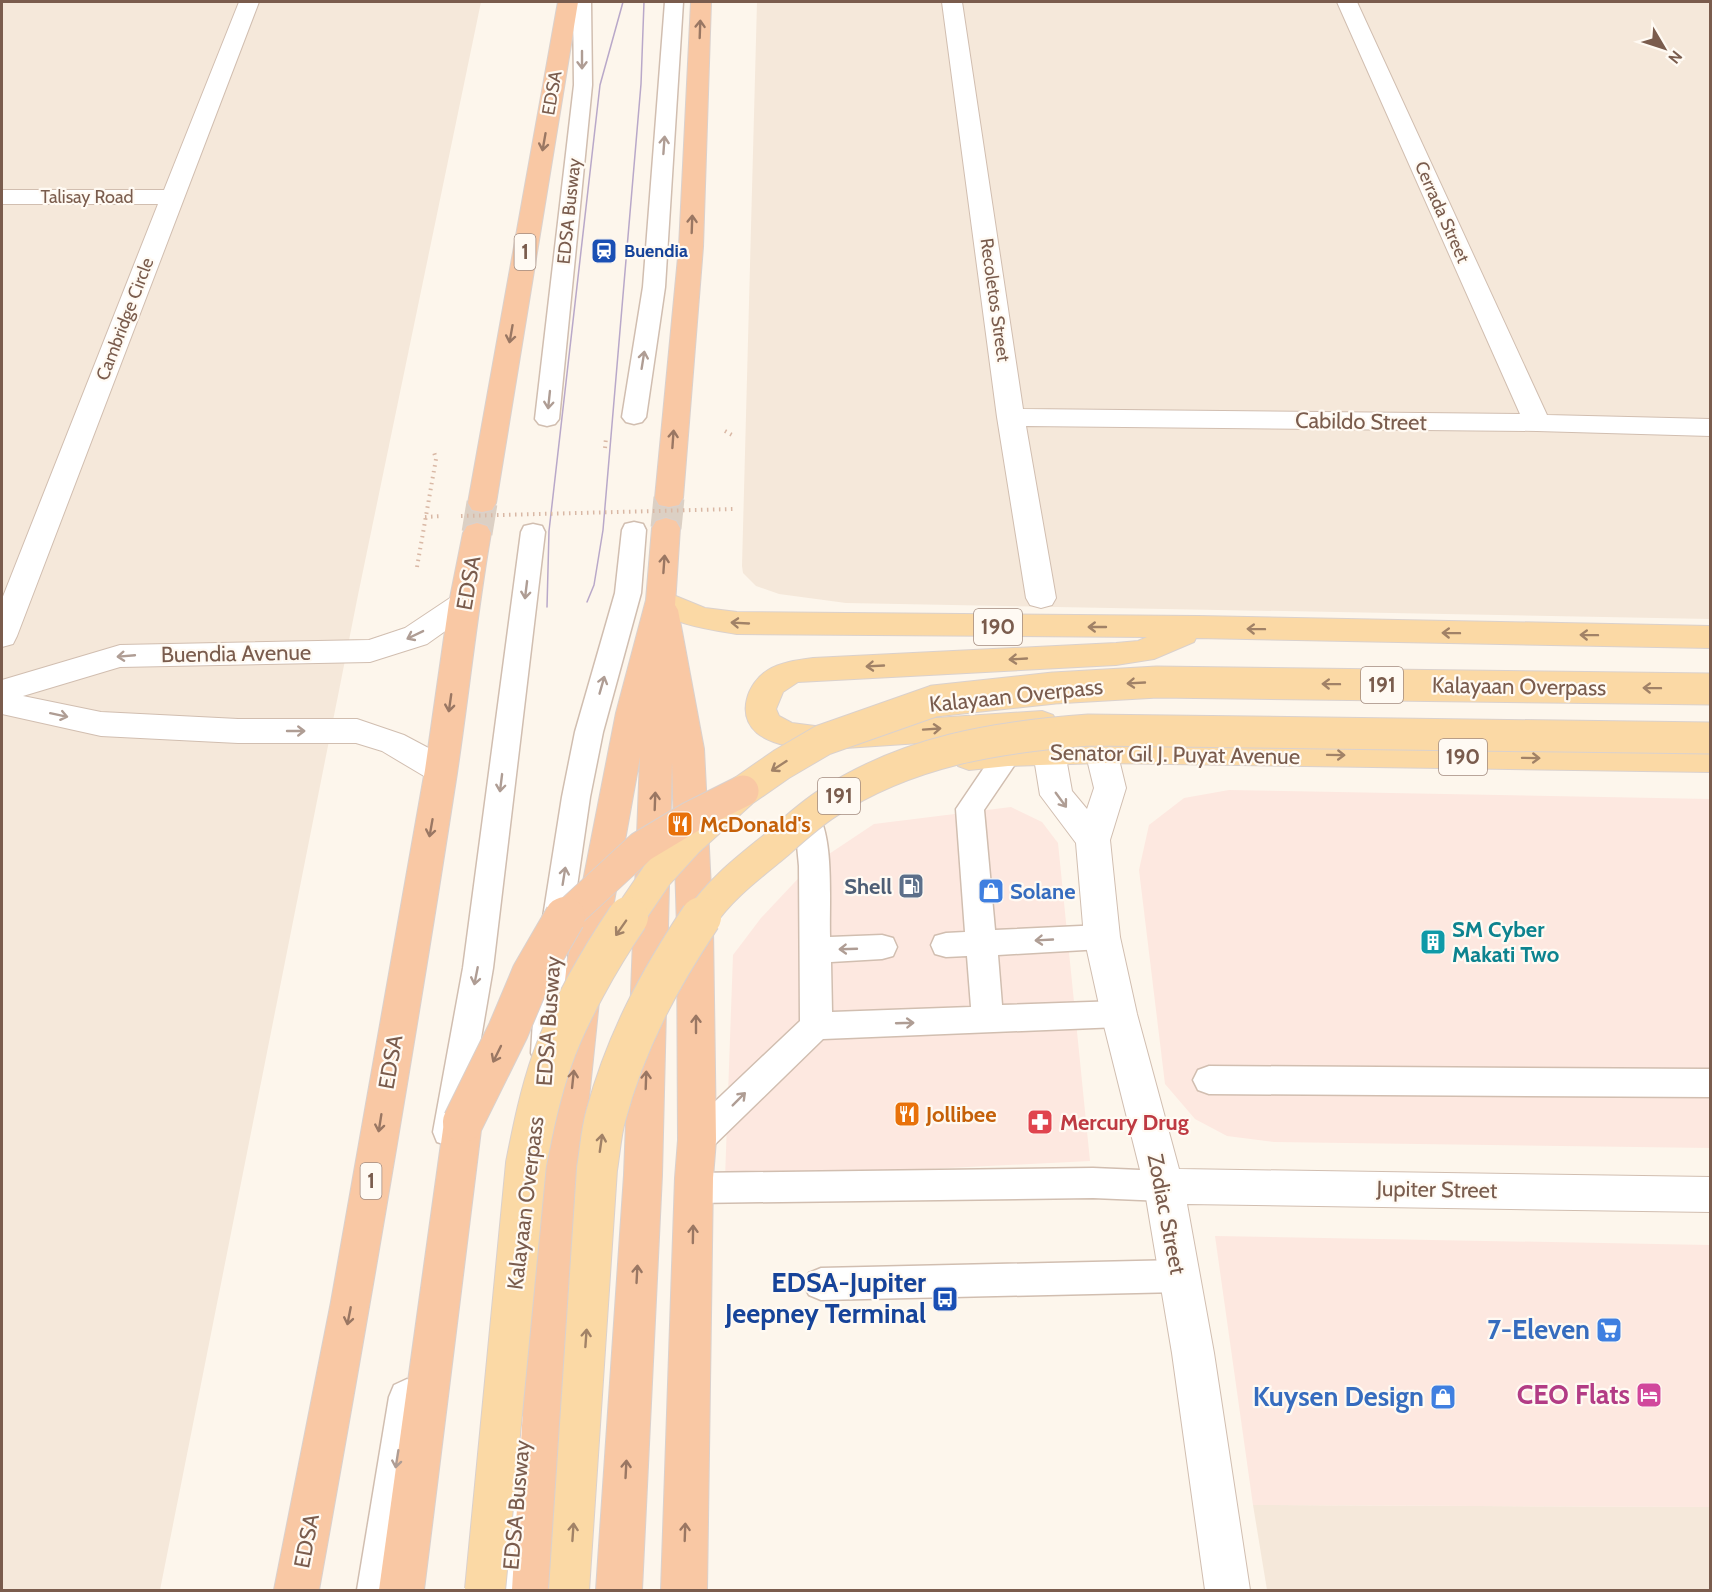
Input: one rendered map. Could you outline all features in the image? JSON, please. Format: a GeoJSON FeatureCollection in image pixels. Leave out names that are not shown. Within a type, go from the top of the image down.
{"type":"FeatureCollection","features":[{"type":"Feature","properties":{"kind":"highway","name":"EDSA"},"geometry":{"type":"LineString","coordinates":[[482,503],[568,2]]}},
{"type":"Feature","properties":{"kind":"highway"},"geometry":{"type":"LineString","coordinates":[[669,498],[691,247],[701,2]]}},
{"type":"Feature","properties":{"kind":"highway","name":"EDSA"},"geometry":{"type":"LineString","coordinates":[[296,1590],[351,1302],[441,770],[464,603],[469,524]]}},
{"type":"Feature","properties":{"kind":"highway"},"geometry":{"type":"LineString","coordinates":[[620,1590],[643,1175],[661,600],[666,528]]}},
{"type":"Feature","properties":{"kind":"highway"},"geometry":{"type":"LineString","coordinates":[[661,600],[688,749],[695,928],[697,1140],[684,1590]]}},
{"type":"Feature","properties":{"kind":"highway"},"geometry":{"type":"LineString","coordinates":[[534,1590],[552,1262],[585,963],[632,713],[661,600]]}},
{"type":"Feature","properties":{"kind":"highway"},"geometry":{"type":"LineString","coordinates":[[401,1590],[463,1122],[508,1031],[532,974],[562,920],[642,847],[691,817],[743,791]]}},
{"type":"Feature","properties":{"kind":"main road","name":"190"},"geometry":{"type":"LineString","coordinates":[[661,600],[699,618],[737,623],[1198,627],[1710,637]]}},
{"type":"Feature","properties":{"kind":"main road"},"geometry":{"type":"LineString","coordinates":[[1198,627],[1143,651],[813,669],[786,674],[771,684],[760,704],[760,715],[766,725],[773,728],[796,737],[815,738],[1106,719],[1142,724],[1215,754]]}},
{"type":"Feature","properties":{"kind":"main road","name":"Kalayaan Overpass"},"geometry":{"type":"LineString","coordinates":[[485,1590],[526,1164],[537,1107],[552,1059],[592,976],[615,935],[657,875],[688,841],[743,791],[782,764],[823,740],[934,701],[1054,688],[1157,682],[1710,689]]}},
{"type":"Feature","properties":{"kind":"main road","name":"Kalayaan Overpass"},"geometry":{"type":"LineString","coordinates":[[569,1590],[597,1169],[605,1116],[635,1029],[667,968],[707,909],[734,879],[826,804],[854,787],[915,761],[961,746],[1037,734],[1089,730],[1710,738]]}},
{"type":"Feature","properties":{"kind":"main road","name":"Senator Gil J. Puyat Avenue"},"geometry":{"type":"LineString","coordinates":[[695,928],[725,894],[766,856],[809,824],[860,794],[919,769],[966,758],[1008,754],[1101,751],[1710,760]]}},
{"type":"Feature","properties":{"kind":"street","name":"Cambridge Circle"},"geometry":{"type":"LineString","coordinates":[[2,636],[249,2]]}},
{"type":"Feature","properties":{"kind":"street","name":"Recoletos Street"},"geometry":{"type":"LineString","coordinates":[[952,2],[1011,417],[1041,598]]}},
{"type":"Feature","properties":{"kind":"street","name":"Cerrada Street"},"geometry":{"type":"LineString","coordinates":[[1347,2],[1536,423]]}},
{"type":"Feature","properties":{"kind":"street","name":"Talisay Road"},"geometry":{"type":"LineString","coordinates":[[2,197],[173,197]]}},
{"type":"Feature","properties":{"kind":"street","name":"Cabildo Street"},"geometry":{"type":"LineString","coordinates":[[1011,417],[1536,423],[1710,428]]}},
{"type":"Feature","properties":{"kind":"street","name":"Buendia Avenue"},"geometry":{"type":"LineString","coordinates":[[2,691],[120,656],[370,651],[416,636],[464,603]]}},
{"type":"Feature","properties":{"kind":"street"},"geometry":{"type":"LineString","coordinates":[[2,703],[101,723],[238,731],[357,731],[393,742],[441,770]]}},
{"type":"Feature","properties":{"kind":"street","name":"Zodiac Street"},"geometry":{"type":"LineString","coordinates":[[1101,751],[1110,788],[1093,840],[1102,937],[1119,1014],[1164,1186],[1228,1590]]}},
{"type":"Feature","properties":{"kind":"street"},"geometry":{"type":"LineString","coordinates":[[1049,752],[1056,795],[1093,840]]}},
{"type":"Feature","properties":{"kind":"street","name":"Jupiter Street"},"geometry":{"type":"LineString","coordinates":[[1164,1186],[1710,1194]]}},
{"type":"Feature","properties":{"kind":"lane","name":"EDSA Busway"},"geometry":{"type":"LineString","coordinates":[[547,419],[583,85],[582,2]]}},
{"type":"Feature","properties":{"kind":"lane"},"geometry":{"type":"LineString","coordinates":[[634,417],[654,287],[674,2]]}},
{"type":"Feature","properties":{"kind":"lane","name":"EDSA Busway"},"geometry":{"type":"LineString","coordinates":[[509,1590],[538,1261],[536,1161],[549,1034],[552,955],[576,797],[589,732],[628,593],[634,530]]}},
{"type":"Feature","properties":{"kind":"lane"},"geometry":{"type":"LineString","coordinates":[[376,1590],[464,1038],[478,968],[533,532]]}},
{"type":"Feature","properties":{"kind":"lane"},"geometry":{"type":"LineString","coordinates":[[988,1020],[970,809],[1008,754]]}},
{"type":"Feature","properties":{"kind":"lane"},"geometry":{"type":"LineString","coordinates":[[809,824],[814,866],[816,1026]]}},
{"type":"Feature","properties":{"kind":"lane"},"geometry":{"type":"LineString","coordinates":[[946,945],[1102,937]]}},
{"type":"Feature","properties":{"kind":"lane"},"geometry":{"type":"LineString","coordinates":[[814,950],[882,947]]}},
{"type":"Feature","properties":{"kind":"lane"},"geometry":{"type":"LineString","coordinates":[[464,1038],[473,1018],[486,1010],[513,1005],[534,1014],[549,1034]]}},
{"type":"Feature","properties":{"kind":"lane"},"geometry":{"type":"LineString","coordinates":[[697,1140],[816,1026],[1119,1014]]}},
{"type":"Feature","properties":{"kind":"lane"},"geometry":{"type":"LineString","coordinates":[[1209,1080],[1710,1083]]}},
{"type":"Feature","properties":{"kind":"lane"},"geometry":{"type":"LineString","coordinates":[[694,1188],[1093,1183],[1164,1186]]}},
{"type":"Feature","properties":{"kind":"lane"},"geometry":{"type":"LineString","coordinates":[[821,1284],[1180,1276]]}},
{"type":"Feature","properties":{"kind":"path"},"geometry":{"type":"LineString","coordinates":[[725,431],[734,436]]}},
{"type":"Feature","properties":{"kind":"path"},"geometry":{"type":"LineString","coordinates":[[417,567],[436,459],[434,452]]}},
{"type":"Feature","properties":{"kind":"path"},"geometry":{"type":"LineString","coordinates":[[469,524],[734,509]]}},
{"type":"Feature","properties":{"kind":"shaded area"},"geometry":{"type":"Polygon","coordinates":[[[2,2],[481,2],[358,595],[160,1590],[2,1590],[2,2]]]}},
{"type":"Feature","properties":{"kind":"shaded area"},"geometry":{"type":"Polygon","coordinates":[[[757,2],[1710,2],[1710,619],[846,603],[779,594],[756,586],[743,573],[742,566],[757,2]]]}},
{"type":"Feature","properties":{"kind":"shaded area"},"geometry":{"type":"Polygon","coordinates":[[[1229,790],[1710,799],[1710,1148],[1274,1142],[1227,1136],[1195,1119],[1165,1084],[1139,870],[1149,825],[1184,798],[1229,790]]]}},
{"type":"Feature","properties":{"kind":"shaded area"},"geometry":{"type":"Polygon","coordinates":[[[1011,807],[1042,822],[1058,843],[1090,1161],[725,1179],[733,955],[761,918],[808,868],[874,824],[1011,807]]]}},
{"type":"Feature","properties":{"kind":"shaded area"},"geometry":{"type":"Polygon","coordinates":[[[1215,1236],[1710,1245],[1710,1507],[1253,1505],[1215,1236]]]}},
{"type":"Feature","properties":{"kind":"shaded area"},"geometry":{"type":"Polygon","coordinates":[[[1253,1505],[1710,1507],[1710,1590],[1267,1590],[1253,1505]]]}},
{"type":"Feature","properties":{"kind":"tunnel"},"geometry":{"type":"LineString","coordinates":[[666,528],[669,498]]}},
{"type":"Feature","properties":{"kind":"tunnel"},"geometry":{"type":"LineString","coordinates":[[477,533],[482,503]]}},
{"type":"Feature","properties":{"kind":"tram line"},"geometry":{"type":"LineString","coordinates":[[547,607],[549,531],[600,85],[623,2]]}},
{"type":"Feature","properties":{"kind":"tram line"},"geometry":{"type":"LineString","coordinates":[[587,602],[594,585],[603,530],[641,84],[644,2]]}},
{"type":"Feature","properties":{"kind":"place","name":"Buendia"},"geometry":{"type":"Point","coordinates":[604,251]}},
{"type":"Feature","properties":{"kind":"place","name":"McDonald's"},"geometry":{"type":"Point","coordinates":[680,824]}},
{"type":"Feature","properties":{"kind":"place","name":"Shell"},"geometry":{"type":"Point","coordinates":[911,886]}},
{"type":"Feature","properties":{"kind":"place","name":"Solane"},"geometry":{"type":"Point","coordinates":[991,891]}},
{"type":"Feature","properties":{"kind":"place","name":"SM Cyber Makati Two"},"geometry":{"type":"Point","coordinates":[1433,942]}},
{"type":"Feature","properties":{"kind":"place","name":"Jollibee"},"geometry":{"type":"Point","coordinates":[907,1114]}},
{"type":"Feature","properties":{"kind":"place","name":"Mercury Drug"},"geometry":{"type":"Point","coordinates":[1040,1122]}},
{"type":"Feature","properties":{"kind":"place","name":"EDSA-Jupiter Jeepney Terminal"},"geometry":{"type":"Point","coordinates":[945,1299]}},
{"type":"Feature","properties":{"kind":"place","name":"7-Eleven"},"geometry":{"type":"Point","coordinates":[1609,1330]}},
{"type":"Feature","properties":{"kind":"place","name":"CEO Flats"},"geometry":{"type":"Point","coordinates":[1649,1395]}},
{"type":"Feature","properties":{"kind":"place","name":"Kuysen Design"},"geometry":{"type":"Point","coordinates":[1443,1397]}}]}
